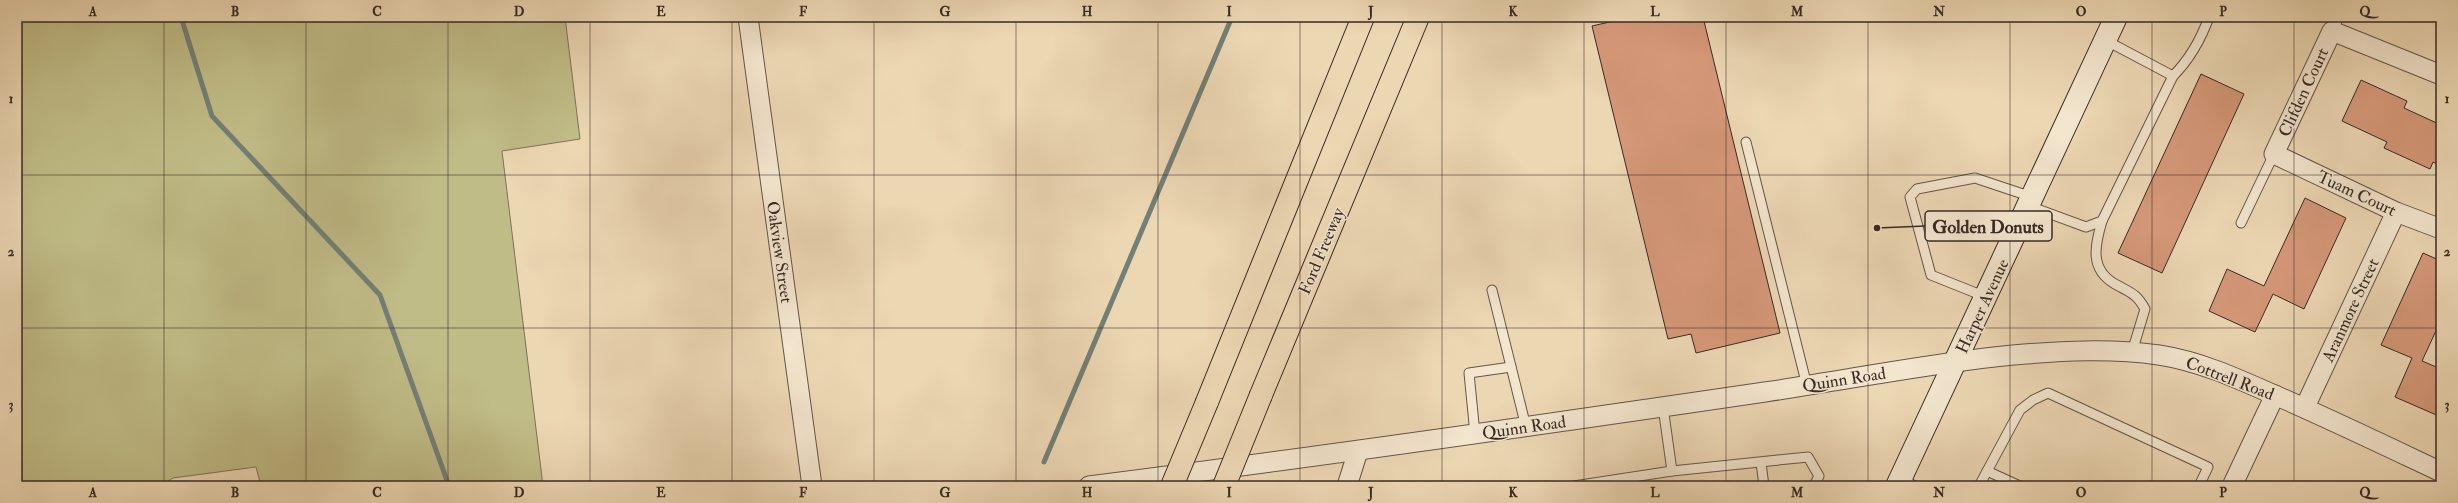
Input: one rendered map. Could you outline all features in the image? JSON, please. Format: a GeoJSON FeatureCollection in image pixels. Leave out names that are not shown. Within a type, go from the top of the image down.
{"type":"FeatureCollection","features":[{"type":"Feature","properties":{"kind":"highway"},"geometry":{"type":"LineString","coordinates":[[1172,486],[1363,17]]}},
{"type":"Feature","properties":{"kind":"highway","name":"Ford Freeway"},"geometry":{"type":"LineString","coordinates":[[1224,486],[1418,17]]}},
{"type":"Feature","properties":{"kind":"main road","name":"Harper Avenue"},"geometry":{"type":"LineString","coordinates":[[1904,483],[1957,360],[2116,17]]}},
{"type":"Feature","properties":{"kind":"street","name":"Oakview Street"},"geometry":{"type":"LineString","coordinates":[[748,17],[812,486]]}},
{"type":"Feature","properties":{"kind":"street"},"geometry":{"type":"LineString","coordinates":[[2335,24],[2441,75]]}},
{"type":"Feature","properties":{"kind":"street","name":"Clifden Court"},"geometry":{"type":"LineString","coordinates":[[2274,154],[2335,24]]}},
{"type":"Feature","properties":{"kind":"street","name":"Tuam Court"},"geometry":{"type":"LineString","coordinates":[[2274,154],[2396,212],[2441,229]]}},
{"type":"Feature","properties":{"kind":"street","name":"Aranmore Street"},"geometry":{"type":"LineString","coordinates":[[2305,407],[2396,212]]}},
{"type":"Feature","properties":{"kind":"street","name":"Cottrell Road"},"geometry":{"type":"LineString","coordinates":[[1957,360],[2069,350],[2132,352],[2188,361],[2218,370],[2305,407],[2441,472]]}},
{"type":"Feature","properties":{"kind":"street","name":"Quinn Road"},"geometry":{"type":"LineString","coordinates":[[1089,486],[1358,452],[1807,386],[1957,360]]}},
{"type":"Feature","properties":{"kind":"street"},"geometry":{"type":"LineString","coordinates":[[2232,486],[2275,395]]}},
{"type":"Feature","properties":{"kind":"street"},"geometry":{"type":"LineString","coordinates":[[1347,486],[1358,452]]}},
{"type":"Feature","properties":{"kind":"lane"},"geometry":{"type":"LineString","coordinates":[[2132,352],[2145,309],[2136,294],[2114,283],[2100,272],[2095,246],[2102,221],[2173,76],[2184,65],[2203,34],[2209,17]]}},
{"type":"Feature","properties":{"kind":"lane"},"geometry":{"type":"LineString","coordinates":[[2105,40],[2173,76]]}},
{"type":"Feature","properties":{"kind":"lane"},"geometry":{"type":"LineString","coordinates":[[1746,142],[1807,386]]}},
{"type":"Feature","properties":{"kind":"lane"},"geometry":{"type":"LineString","coordinates":[[2241,223],[2274,154]]}},
{"type":"Feature","properties":{"kind":"lane"},"geometry":{"type":"LineString","coordinates":[[1986,297],[1931,275],[1910,197],[1917,189],[1975,178],[2086,227],[2102,221]]}},
{"type":"Feature","properties":{"kind":"lane"},"geometry":{"type":"LineString","coordinates":[[1492,290],[1526,427]]}},
{"type":"Feature","properties":{"kind":"lane"},"geometry":{"type":"LineString","coordinates":[[1475,434],[1469,374],[1511,366]]}},
{"type":"Feature","properties":{"kind":"lane"},"geometry":{"type":"LineString","coordinates":[[1979,486],[2020,410],[2033,400],[2048,393],[2208,466],[2199,486]]}},
{"type":"Feature","properties":{"kind":"lane"},"geometry":{"type":"LineString","coordinates":[[1663,407],[1672,471]]}},
{"type":"Feature","properties":{"kind":"lane"},"geometry":{"type":"LineString","coordinates":[[1574,486],[1672,471],[1808,457],[1819,476],[1814,486]]}},
{"type":"Feature","properties":{"kind":"lane"},"geometry":{"type":"LineString","coordinates":[[1761,463],[1764,486]]}},
{"type":"Feature","properties":{"kind":"lane"},"geometry":{"type":"LineString","coordinates":[[1987,471],[2020,486]]}},
{"type":"Feature","properties":{"kind":"shaded area"},"geometry":{"type":"Polygon","coordinates":[[[17,17],[565,17],[580,139],[502,151],[543,486],[261,486],[256,467],[173,478],[161,486],[17,486],[17,17]]]}},
{"type":"Feature","properties":{"kind":"building"},"geometry":{"type":"Polygon","coordinates":[[[1631,17],[1703,17],[1780,333],[1696,353],[1691,334],[1668,339],[1592,26],[1631,17]]]}},
{"type":"Feature","properties":{"kind":"building"},"geometry":{"type":"Polygon","coordinates":[[[2201,74],[2244,94],[2162,273],[2118,253],[2201,74]]]}},
{"type":"Feature","properties":{"kind":"building"},"geometry":{"type":"Polygon","coordinates":[[[2361,80],[2407,101],[2404,108],[2441,125],[2441,166],[2433,162],[2430,169],[2384,148],[2387,142],[2342,121],[2361,80]]]}},
{"type":"Feature","properties":{"kind":"building"},"geometry":{"type":"Polygon","coordinates":[[[2305,198],[2346,218],[2304,309],[2273,294],[2255,332],[2209,311],[2227,269],[2264,286],[2305,198]]]}},
{"type":"Feature","properties":{"kind":"building"},"geometry":{"type":"Polygon","coordinates":[[[2423,253],[2441,261],[2441,320],[2422,361],[2441,369],[2441,417],[2395,397],[2412,358],[2381,345],[2423,253]]]}},
{"type":"Feature","properties":{"kind":"waterway"},"geometry":{"type":"LineString","coordinates":[[181,17],[212,116],[380,295],[449,486]]}},
{"type":"Feature","properties":{"kind":"waterway"},"geometry":{"type":"LineString","coordinates":[[1044,462],[1232,17]]}},
{"type":"Feature","properties":{"kind":"place","name":"Golden Donuts"},"geometry":{"type":"Point","coordinates":[1877,228]}}]}
